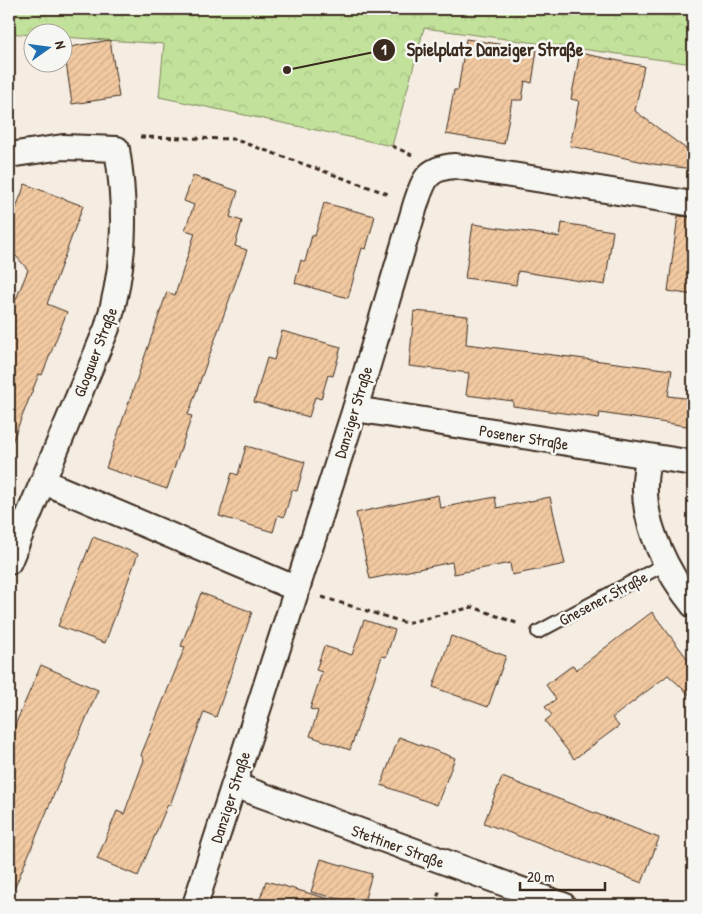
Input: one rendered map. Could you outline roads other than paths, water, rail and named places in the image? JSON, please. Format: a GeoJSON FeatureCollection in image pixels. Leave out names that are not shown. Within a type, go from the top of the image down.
{"type":"FeatureCollection","features":[{"type":"Feature","properties":{"kind":"street","name":"Glogauer Straße"},"geometry":{"type":"LineString","coordinates":[[9,155],[63,148],[117,149],[123,186],[124,223],[122,260],[116,299],[107,328],[9,562]]}},
{"type":"Feature","properties":{"kind":"street","name":"Danziger Straße"},"geometry":{"type":"LineString","coordinates":[[194,905],[355,410],[416,203],[422,186],[430,174],[439,168],[455,166],[693,204]]}},
{"type":"Feature","properties":{"kind":"street","name":"Posener Straße"},"geometry":{"type":"LineString","coordinates":[[355,410],[693,463]]}},
{"type":"Feature","properties":{"kind":"street","name":"Gnesener Straße"},"geometry":{"type":"LineString","coordinates":[[648,457],[644,484],[648,512],[667,564],[682,591],[693,605]]}},
{"type":"Feature","properties":{"kind":"street"},"geometry":{"type":"LineString","coordinates":[[44,482],[297,589]]}},
{"type":"Feature","properties":{"kind":"street","name":"Stettiner Straße"},"geometry":{"type":"LineString","coordinates":[[234,785],[563,905]]}},
{"type":"Feature","properties":{"kind":"lane","name":"Gnesener Straße"},"geometry":{"type":"LineString","coordinates":[[538,632],[667,564]]}},
{"type":"Feature","properties":{"kind":"place","name":"Spielplatz Danziger Straße"},"geometry":{"type":"Point","coordinates":[287,70]}}]}
